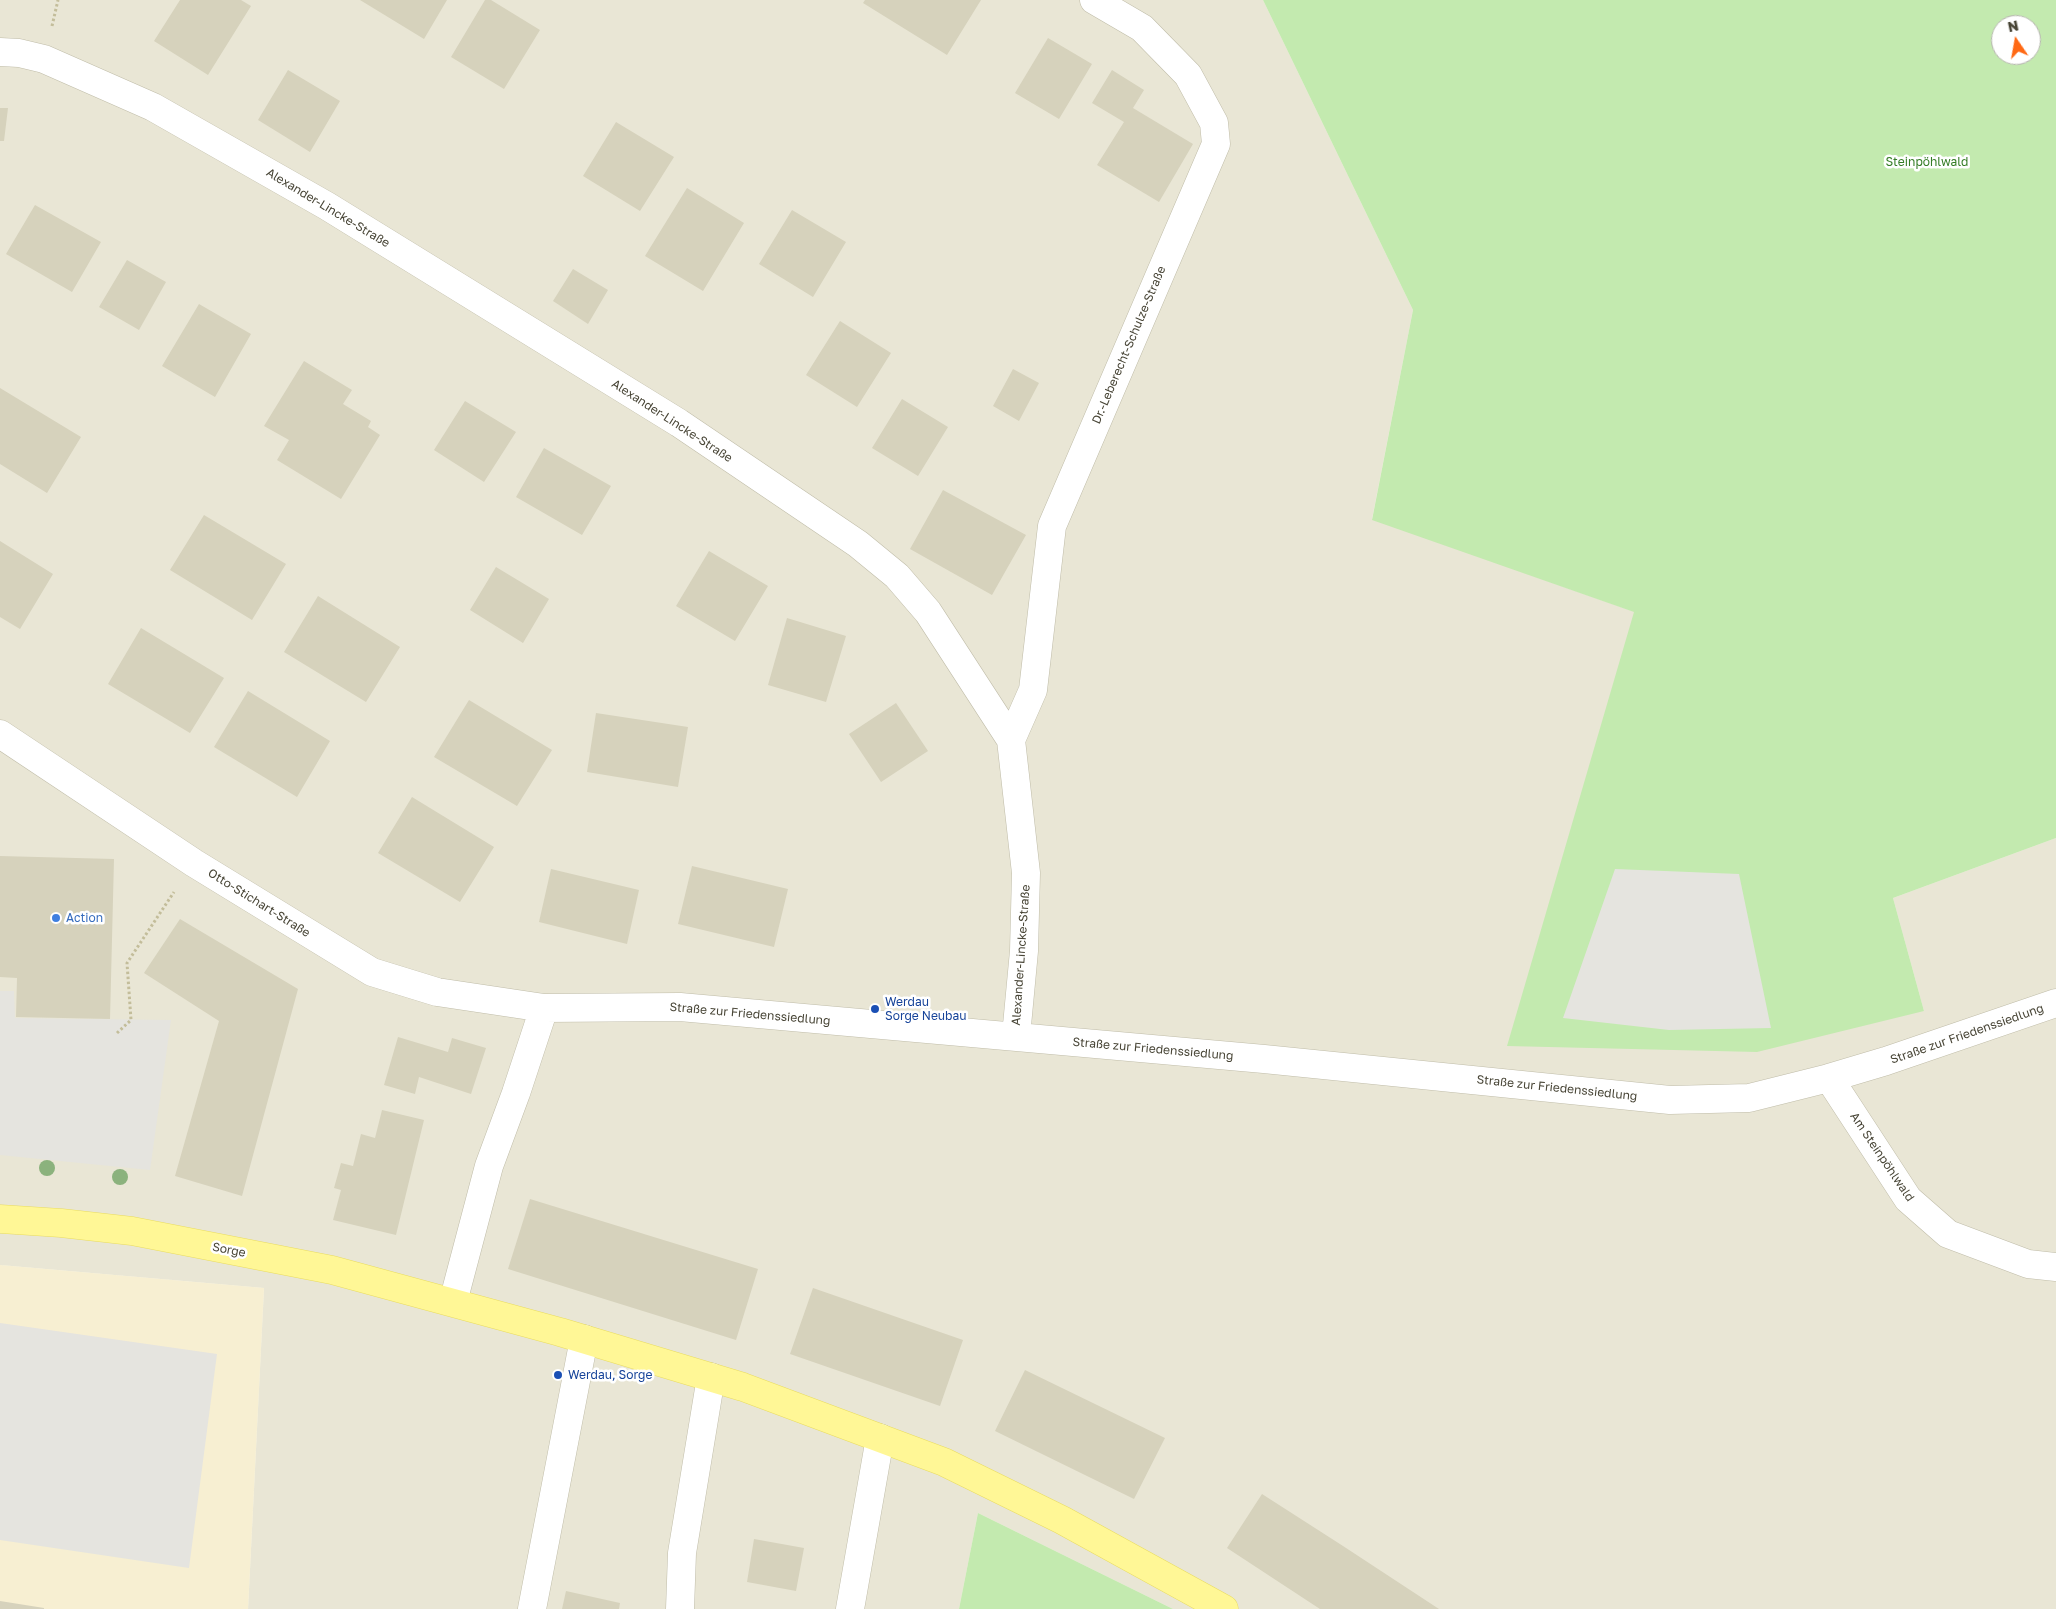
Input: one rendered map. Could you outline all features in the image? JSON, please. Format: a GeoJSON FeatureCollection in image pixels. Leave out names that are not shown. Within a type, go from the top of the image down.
{"type":"FeatureCollection","features":[{"type":"Feature","properties":{"kind":"main road","name":"Sorge"},"geometry":{"type":"LineString","coordinates":[[0,1219],[60,1223],[132,1232],[332,1270],[453,1302],[711,1377],[944,1462],[1062,1520],[1224,1609]]}},
{"type":"Feature","properties":{"kind":"street","name":"Dr.-Leberecht-Schulze-Straße"},"geometry":{"type":"LineString","coordinates":[[1011,740],[1033,690],[1052,526],[1216,144],[1214,123],[1188,75],[1142,28],[1094,0]]}},
{"type":"Feature","properties":{"kind":"street","name":"Alexander-Lincke-Straße"},"geometry":{"type":"LineString","coordinates":[[0,52],[19,53],[44,58],[153,107],[327,206],[679,423],[850,538],[897,576],[928,612],[1011,740],[1026,873],[1024,951],[1016,1036]]}},
{"type":"Feature","properties":{"kind":"street","name":"Otto-Stichart-Straße"},"geometry":{"type":"LineString","coordinates":[[0,734],[194,863],[372,972],[437,992],[544,1008]]}},
{"type":"Feature","properties":{"kind":"street","name":"Straße zur Friedenssiedlung"},"geometry":{"type":"LineString","coordinates":[[544,1008],[680,1007],[1480,1079],[1670,1100],[1749,1098],[1829,1078],[1895,1058],[2056,1003]]}},
{"type":"Feature","properties":{"kind":"street"},"geometry":{"type":"LineString","coordinates":[[453,1302],[489,1166],[516,1093],[544,1008]]}},
{"type":"Feature","properties":{"kind":"street","name":"Am Steinpöhlwald"},"geometry":{"type":"LineString","coordinates":[[1829,1078],[1908,1199],[1948,1234],[2028,1264],[2056,1267]]}},
{"type":"Feature","properties":{"kind":"street"},"geometry":{"type":"LineString","coordinates":[[532,1609],[584,1339]]}},
{"type":"Feature","properties":{"kind":"street"},"geometry":{"type":"LineString","coordinates":[[680,1609],[682,1553],[711,1377]]}},
{"type":"Feature","properties":{"kind":"street"},"geometry":{"type":"LineString","coordinates":[[850,1609],[880,1438]]}},
{"type":"Feature","properties":{"kind":"path"},"geometry":{"type":"LineString","coordinates":[[117,1033],[131,1020],[127,963],[194,863]]}},
{"type":"Feature","properties":{"kind":"shaded area"},"geometry":{"type":"Polygon","coordinates":[[[0,0],[1263,0],[1413,310],[1372,519],[1635,612],[1508,1046],[1924,1011],[1893,898],[2056,838],[2056,1609],[1173,1609],[978,1513],[959,1609],[248,1609],[264,1288],[0,1265],[0,0]]]}},
{"type":"Feature","properties":{"kind":"shaded area"},"geometry":{"type":"Polygon","coordinates":[[[1615,869],[1739,874],[1771,1028],[1669,1030],[1563,1018],[1615,869]]]}},
{"type":"Feature","properties":{"kind":"shaded area"},"geometry":{"type":"Polygon","coordinates":[[[0,991],[14,991],[15,1018],[171,1020],[150,1170],[0,1155],[0,991]]]}},
{"type":"Feature","properties":{"kind":"shaded area"},"geometry":{"type":"Polygon","coordinates":[[[0,1265],[264,1288],[248,1609],[0,1609],[0,1265]]]}},
{"type":"Feature","properties":{"kind":"shaded area"},"geometry":{"type":"Polygon","coordinates":[[[0,1323],[217,1354],[189,1568],[0,1540],[0,1323]]]}},
{"type":"Feature","properties":{"kind":"green space","name":"Steinpöhlwald"},"geometry":{"type":"Polygon","coordinates":[[[1263,0],[2056,0],[2056,838],[1893,898],[1924,1011],[1757,1052],[1507,1046],[1634,612],[1372,520],[1413,310],[1263,0]]]}},
{"type":"Feature","properties":{"kind":"green space"},"geometry":{"type":"Polygon","coordinates":[[[978,1513],[1173,1609],[959,1609],[978,1513]]]}},
{"type":"Feature","properties":{"kind":"building"},"geometry":{"type":"Polygon","coordinates":[[[180,0],[241,0],[251,6],[208,75],[154,41],[180,0]]]}},
{"type":"Feature","properties":{"kind":"building"},"geometry":{"type":"Polygon","coordinates":[[[360,0],[447,0],[424,39],[360,0]]]}},
{"type":"Feature","properties":{"kind":"building"},"geometry":{"type":"Polygon","coordinates":[[[485,0],[491,0],[540,30],[504,89],[451,57],[485,0]]]}},
{"type":"Feature","properties":{"kind":"building"},"geometry":{"type":"Polygon","coordinates":[[[865,0],[981,0],[947,55],[863,3],[865,0]]]}},
{"type":"Feature","properties":{"kind":"building"},"geometry":{"type":"Polygon","coordinates":[[[1048,38],[1092,64],[1059,119],[1015,93],[1048,38]]]}},
{"type":"Feature","properties":{"kind":"building"},"geometry":{"type":"Polygon","coordinates":[[[288,70],[340,101],[310,152],[258,120],[288,70]]]}},
{"type":"Feature","properties":{"kind":"building"},"geometry":{"type":"Polygon","coordinates":[[[1112,70],[1144,90],[1133,108],[1193,144],[1159,202],[1097,165],[1124,122],[1092,103],[1112,70]]]}},
{"type":"Feature","properties":{"kind":"building"},"geometry":{"type":"Polygon","coordinates":[[[0,108],[8,108],[4,141],[0,141],[0,108]]]}},
{"type":"Feature","properties":{"kind":"building"},"geometry":{"type":"Polygon","coordinates":[[[616,122],[674,157],[640,211],[583,176],[616,122]]]}},
{"type":"Feature","properties":{"kind":"building"},"geometry":{"type":"Polygon","coordinates":[[[687,188],[744,223],[703,291],[645,256],[687,188]]]}},
{"type":"Feature","properties":{"kind":"building"},"geometry":{"type":"Polygon","coordinates":[[[35,205],[101,242],[72,292],[6,254],[35,205]]]}},
{"type":"Feature","properties":{"kind":"building"},"geometry":{"type":"Polygon","coordinates":[[[792,210],[846,242],[813,297],[759,264],[792,210]]]}},
{"type":"Feature","properties":{"kind":"building"},"geometry":{"type":"Polygon","coordinates":[[[127,260],[166,282],[139,330],[99,307],[127,260]]]}},
{"type":"Feature","properties":{"kind":"building"},"geometry":{"type":"Polygon","coordinates":[[[573,269],[608,290],[588,324],[553,301],[573,269]]]}},
{"type":"Feature","properties":{"kind":"building"},"geometry":{"type":"Polygon","coordinates":[[[199,304],[251,334],[215,397],[162,366],[199,304]]]}},
{"type":"Feature","properties":{"kind":"building"},"geometry":{"type":"Polygon","coordinates":[[[840,321],[891,353],[857,407],[806,375],[840,321]]]}},
{"type":"Feature","properties":{"kind":"building"},"geometry":{"type":"Polygon","coordinates":[[[304,361],[352,390],[343,404],[371,421],[368,427],[380,435],[341,499],[277,460],[289,440],[264,426],[304,361]]]}},
{"type":"Feature","properties":{"kind":"building"},"geometry":{"type":"Polygon","coordinates":[[[1013,369],[1039,383],[1019,421],[993,406],[1013,369]]]}},
{"type":"Feature","properties":{"kind":"building"},"geometry":{"type":"Polygon","coordinates":[[[0,388],[81,437],[47,493],[0,464],[0,388]]]}},
{"type":"Feature","properties":{"kind":"building"},"geometry":{"type":"Polygon","coordinates":[[[902,399],[948,427],[918,476],[872,448],[902,399]]]}},
{"type":"Feature","properties":{"kind":"building"},"geometry":{"type":"Polygon","coordinates":[[[465,401],[516,432],[484,482],[434,450],[465,401]]]}},
{"type":"Feature","properties":{"kind":"building"},"geometry":{"type":"Polygon","coordinates":[[[544,448],[611,486],[582,535],[516,497],[544,448]]]}},
{"type":"Feature","properties":{"kind":"building"},"geometry":{"type":"Polygon","coordinates":[[[943,490],[1026,535],[992,595],[910,549],[943,490]]]}},
{"type":"Feature","properties":{"kind":"building"},"geometry":{"type":"Polygon","coordinates":[[[204,515],[286,564],[252,620],[170,570],[204,515]]]}},
{"type":"Feature","properties":{"kind":"building"},"geometry":{"type":"Polygon","coordinates":[[[0,541],[53,574],[20,629],[0,617],[0,541]]]}},
{"type":"Feature","properties":{"kind":"building"},"geometry":{"type":"Polygon","coordinates":[[[709,551],[768,586],[735,641],[676,606],[709,551]]]}},
{"type":"Feature","properties":{"kind":"building"},"geometry":{"type":"Polygon","coordinates":[[[496,567],[549,599],[523,643],[470,610],[496,567]]]}},
{"type":"Feature","properties":{"kind":"building"},"geometry":{"type":"Polygon","coordinates":[[[318,596],[400,647],[366,702],[284,652],[318,596]]]}},
{"type":"Feature","properties":{"kind":"building"},"geometry":{"type":"Polygon","coordinates":[[[787,618],[846,636],[826,702],[768,685],[787,618]]]}},
{"type":"Feature","properties":{"kind":"building"},"geometry":{"type":"Polygon","coordinates":[[[141,628],[224,678],[190,733],[108,684],[141,628]]]}},
{"type":"Feature","properties":{"kind":"building"},"geometry":{"type":"Polygon","coordinates":[[[248,691],[330,741],[297,797],[214,747],[248,691]]]}},
{"type":"Feature","properties":{"kind":"building"},"geometry":{"type":"Polygon","coordinates":[[[469,700],[552,750],[517,806],[434,757],[469,700]]]}},
{"type":"Feature","properties":{"kind":"building"},"geometry":{"type":"Polygon","coordinates":[[[896,703],[928,751],[881,782],[849,734],[896,703]]]}},
{"type":"Feature","properties":{"kind":"building"},"geometry":{"type":"Polygon","coordinates":[[[596,713],[688,727],[678,787],[587,772],[596,713]]]}},
{"type":"Feature","properties":{"kind":"building"},"geometry":{"type":"Polygon","coordinates":[[[412,797],[494,847],[460,902],[378,853],[412,797]]]}},
{"type":"Feature","properties":{"kind":"building","name":"Action"},"geometry":{"type":"Polygon","coordinates":[[[0,856],[114,859],[110,1019],[16,1017],[17,978],[0,977],[0,856]]]}},
{"type":"Feature","properties":{"kind":"building"},"geometry":{"type":"Polygon","coordinates":[[[692,866],[788,889],[774,947],[678,924],[692,866]]]}},
{"type":"Feature","properties":{"kind":"building"},"geometry":{"type":"Polygon","coordinates":[[[551,869],[639,890],[627,944],[539,922],[551,869]]]}},
{"type":"Feature","properties":{"kind":"building"},"geometry":{"type":"Polygon","coordinates":[[[180,919],[298,989],[242,1196],[175,1176],[219,1021],[144,973],[180,919]]]}},
{"type":"Feature","properties":{"kind":"building"},"geometry":{"type":"Polygon","coordinates":[[[398,1037],[448,1052],[452,1038],[486,1048],[471,1094],[419,1077],[415,1094],[384,1085],[398,1037]]]}},
{"type":"Feature","properties":{"kind":"building"},"geometry":{"type":"Polygon","coordinates":[[[382,1110],[424,1120],[396,1235],[333,1220],[341,1190],[334,1188],[341,1163],[353,1166],[361,1134],[375,1138],[382,1110]]]}},
{"type":"Feature","properties":{"kind":"building"},"geometry":{"type":"Polygon","coordinates":[[[530,1199],[758,1269],[736,1340],[508,1269],[530,1199]]]}},
{"type":"Feature","properties":{"kind":"building"},"geometry":{"type":"Polygon","coordinates":[[[813,1288],[963,1340],[940,1406],[790,1354],[813,1288]]]}},
{"type":"Feature","properties":{"kind":"building"},"geometry":{"type":"Polygon","coordinates":[[[1025,1370],[1165,1438],[1134,1499],[995,1431],[1025,1370]]]}},
{"type":"Feature","properties":{"kind":"building"},"geometry":{"type":"Polygon","coordinates":[[[1262,1494],[1439,1609],[1320,1609],[1227,1548],[1262,1494]]]}},
{"type":"Feature","properties":{"kind":"building"},"geometry":{"type":"Polygon","coordinates":[[[754,1539],[804,1548],[796,1591],[747,1582],[754,1539]]]}},
{"type":"Feature","properties":{"kind":"building"},"geometry":{"type":"Polygon","coordinates":[[[566,1591],[620,1603],[619,1609],[562,1609],[566,1591]]]}},
{"type":"Feature","properties":{"kind":"building"},"geometry":{"type":"Polygon","coordinates":[[[0,1601],[44,1608],[44,1609],[0,1609],[0,1601]]]}},
{"type":"Feature","properties":{"kind":"place","name":"Action"},"geometry":{"type":"Point","coordinates":[56,918]}},
{"type":"Feature","properties":{"kind":"place","name":"Werdau Sorge Neubau"},"geometry":{"type":"Point","coordinates":[875,1009]}},
{"type":"Feature","properties":{"kind":"place","name":"Werdau, Sorge"},"geometry":{"type":"Point","coordinates":[558,1375]}}]}
